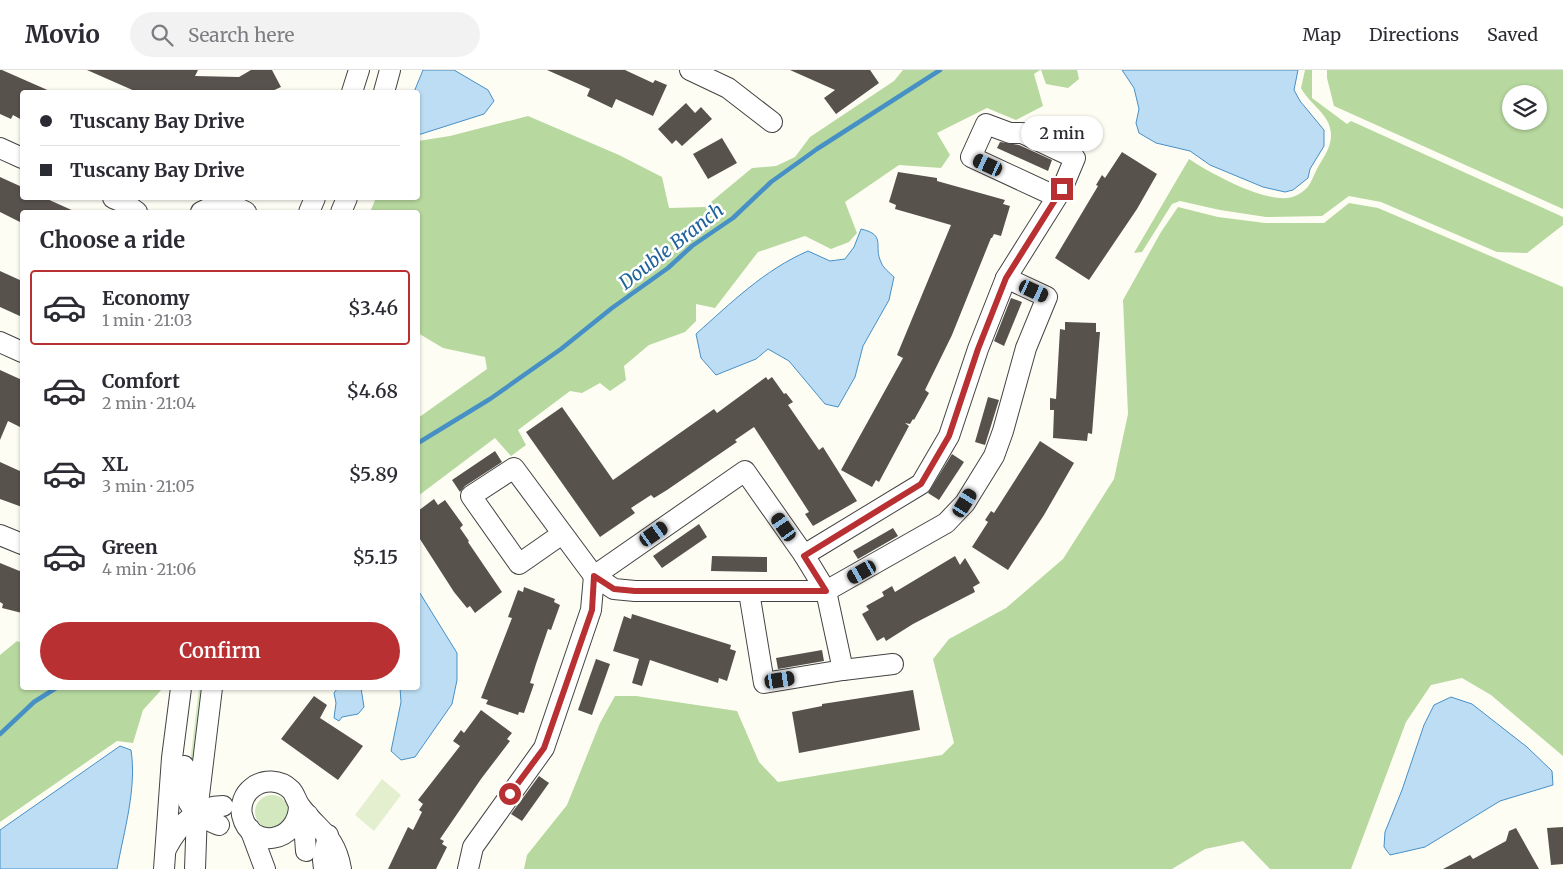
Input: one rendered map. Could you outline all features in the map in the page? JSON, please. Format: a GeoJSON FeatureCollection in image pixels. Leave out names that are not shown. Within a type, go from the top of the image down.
{"type":"FeatureCollection","features":[{"type":"Feature","properties":{"kind":"street"},"geometry":{"type":"LineString","coordinates":[[353,90],[359,70]]}},
{"type":"Feature","properties":{"kind":"street"},"geometry":{"type":"LineString","coordinates":[[385,90],[390,70]]}},
{"type":"Feature","properties":{"kind":"street"},"geometry":{"type":"LineString","coordinates":[[690,70],[728,88],[772,122]]}},
{"type":"Feature","properties":{"kind":"street"},"geometry":{"type":"LineString","coordinates":[[804,556],[921,484],[949,436],[978,349],[1006,278],[1055,196],[1062,189],[1075,158],[1022,133],[1010,133],[986,124],[971,158],[1055,196]]}},
{"type":"Feature","properties":{"kind":"street"},"geometry":{"type":"LineString","coordinates":[[0,148],[20,157]]}},
{"type":"Feature","properties":{"kind":"street"},"geometry":{"type":"LineString","coordinates":[[118,200],[134,210]]}},
{"type":"Feature","properties":{"kind":"street"},"geometry":{"type":"LineString","coordinates":[[205,210],[224,201],[242,210]]}},
{"type":"Feature","properties":{"kind":"street"},"geometry":{"type":"LineString","coordinates":[[562,534],[519,564],[471,496],[514,468],[594,576],[614,589],[635,591],[826,591],[946,522],[965,503],[994,456],[1003,431],[1026,348],[1047,297],[1006,278]]}},
{"type":"Feature","properties":{"kind":"street"},"geometry":{"type":"LineString","coordinates":[[0,342],[20,351]]}},
{"type":"Feature","properties":{"kind":"street"},"geometry":{"type":"LineString","coordinates":[[594,576],[745,471],[826,591],[843,670]]}},
{"type":"Feature","properties":{"kind":"street"},"geometry":{"type":"LineString","coordinates":[[0,535],[20,543]]}},
{"type":"Feature","properties":{"kind":"street"},"geometry":{"type":"LineString","coordinates":[[468,869],[473,847],[544,748],[592,610],[594,576]]}},
{"type":"Feature","properties":{"kind":"street"},"geometry":{"type":"LineString","coordinates":[[749,592],[764,682],[893,664]]}},
{"type":"Feature","properties":{"kind":"street"},"geometry":{"type":"LineString","coordinates":[[165,860],[172,758],[181,690]]}},
{"type":"Feature","properties":{"kind":"street"},"geometry":{"type":"LineString","coordinates":[[194,690],[182,785],[184,795],[197,812]]}},
{"type":"Feature","properties":{"kind":"street"},"geometry":{"type":"LineString","coordinates":[[196,860],[197,812],[212,690]]}},
{"type":"Feature","properties":{"kind":"street"},"geometry":{"type":"LineString","coordinates":[[196,860],[207,835],[249,790],[265,781],[283,784],[290,789],[300,818],[306,851]]}},
{"type":"Feature","properties":{"kind":"street"},"geometry":{"type":"LineString","coordinates":[[200,782],[204,794],[228,813]]}},
{"type":"Feature","properties":{"kind":"street"},"geometry":{"type":"LineString","coordinates":[[165,860],[176,833],[197,812],[228,813],[242,814],[265,866]]}},
{"type":"Feature","properties":{"kind":"street"},"geometry":{"type":"LineString","coordinates":[[249,828],[261,837],[269,838],[285,835],[300,818]]}},
{"type":"Feature","properties":{"kind":"street"},"geometry":{"type":"LineString","coordinates":[[300,818],[328,835],[339,857],[341,869]]}},
{"type":"Feature","properties":{"kind":"street"},"geometry":{"type":"LineString","coordinates":[[324,869],[328,835]]}},
{"type":"Feature","properties":{"kind":"green space"},"geometry":{"type":"Polygon","coordinates":[[[903,70],[1040,70],[1034,74],[1043,106],[1016,120],[987,108],[937,133],[950,155],[941,168],[899,165],[845,202],[857,233],[849,242],[831,249],[805,236],[758,252],[715,308],[696,304],[696,321],[685,332],[649,345],[624,366],[626,380],[610,391],[600,383],[582,393],[570,391],[518,430],[526,445],[511,456],[495,438],[420,494],[420,417],[487,369],[485,357],[443,348],[420,334],[420,210],[371,210],[375,200],[420,200],[420,141],[450,136],[528,116],[619,155],[662,177],[669,208],[705,207],[752,168],[776,166],[795,157],[810,137],[894,81],[903,70]]]}},
{"type":"Feature","properties":{"kind":"green space"},"geometry":{"type":"Polygon","coordinates":[[[1041,70],[1077,70],[1079,79],[1068,88],[1046,84],[1041,70]]]}},
{"type":"Feature","properties":{"kind":"green space"},"geometry":{"type":"Polygon","coordinates":[[[1305,70],[1312,70],[1312,98],[1347,124],[1351,121],[1563,217],[1563,225],[1527,253],[1497,252],[1381,202],[1349,196],[1322,216],[1266,217],[1220,210],[1180,201],[1172,204],[1142,252],[1134,253],[1189,159],[1225,180],[1271,197],[1284,198],[1295,196],[1307,187],[1328,149],[1331,133],[1325,117],[1301,88],[1305,70]]]}},
{"type":"Feature","properties":{"kind":"green space"},"geometry":{"type":"Polygon","coordinates":[[[1327,70],[1563,70],[1563,209],[1334,106],[1327,78],[1327,70]]]}},
{"type":"Feature","properties":{"kind":"green space"},"geometry":{"type":"Polygon","coordinates":[[[1349,203],[1378,208],[1563,287],[1563,756],[1491,695],[1462,678],[1431,685],[1406,722],[1351,869],[1270,869],[1243,841],[1205,849],[1172,869],[524,869],[527,855],[567,805],[600,723],[615,696],[636,696],[737,711],[759,762],[778,782],[942,755],[954,743],[933,659],[949,639],[1006,608],[1063,559],[1114,479],[1128,414],[1123,300],[1161,232],[1178,207],[1218,217],[1265,223],[1324,223],[1349,203]]]}},
{"type":"Feature","properties":{"kind":"green space"},"geometry":{"type":"Polygon","coordinates":[[[17,641],[20,642],[20,690],[161,690],[143,710],[133,743],[117,741],[0,822],[0,655],[17,641]]]}},
{"type":"Feature","properties":{"kind":"green space"},"geometry":{"type":"Polygon","coordinates":[[[199,690],[202,690],[192,772],[189,771],[199,690]]]}},
{"type":"Feature","properties":{"kind":"green space"},"geometry":{"type":"Polygon","coordinates":[[[382,779],[401,795],[374,831],[355,815],[382,779]]]}},
{"type":"Feature","properties":{"kind":"green space"},"geometry":{"type":"Polygon","coordinates":[[[272,795],[279,796],[284,800],[288,805],[288,819],[284,824],[279,828],[272,829],[265,828],[260,824],[256,819],[255,812],[256,805],[260,800],[265,796],[272,795]]]}},
{"type":"Feature","properties":{"kind":"water"},"geometry":{"type":"Polygon","coordinates":[[[423,70],[454,70],[488,90],[494,101],[484,114],[420,134],[420,90],[415,90],[423,70]]]}},
{"type":"Feature","properties":{"kind":"water"},"geometry":{"type":"Polygon","coordinates":[[[1122,70],[1298,70],[1294,90],[1300,101],[1324,130],[1324,146],[1310,169],[1308,178],[1293,190],[1285,192],[1263,187],[1210,165],[1190,151],[1156,143],[1139,133],[1136,123],[1139,109],[1134,88],[1122,70]]]}},
{"type":"Feature","properties":{"kind":"water"},"geometry":{"type":"Polygon","coordinates":[[[861,229],[869,231],[877,238],[882,264],[894,277],[889,300],[863,346],[855,377],[838,407],[825,404],[789,361],[768,349],[756,359],[716,375],[701,358],[696,334],[762,277],[792,259],[808,251],[830,261],[845,259],[854,247],[861,229]]]}},
{"type":"Feature","properties":{"kind":"water"},"geometry":{"type":"Polygon","coordinates":[[[420,593],[457,653],[457,680],[452,704],[415,757],[401,760],[391,751],[401,702],[400,690],[420,690],[420,593]]]}},
{"type":"Feature","properties":{"kind":"water"},"geometry":{"type":"Polygon","coordinates":[[[336,690],[361,690],[364,707],[358,714],[342,717],[339,721],[334,718],[336,703],[334,693],[336,690]]]}},
{"type":"Feature","properties":{"kind":"water"},"geometry":{"type":"Polygon","coordinates":[[[1451,697],[1472,704],[1527,747],[1552,771],[1553,785],[1500,801],[1425,847],[1390,855],[1384,847],[1385,832],[1402,790],[1424,725],[1434,705],[1451,697]]]}},
{"type":"Feature","properties":{"kind":"water"},"geometry":{"type":"Polygon","coordinates":[[[120,746],[131,750],[132,779],[129,809],[117,869],[0,869],[0,830],[120,746]]]}},
{"type":"Feature","properties":{"kind":"building"},"geometry":{"type":"Polygon","coordinates":[[[0,70],[47,90],[20,90],[20,119],[13,115],[11,119],[0,114],[0,70]]]}},
{"type":"Feature","properties":{"kind":"building"},"geometry":{"type":"Polygon","coordinates":[[[87,70],[198,70],[195,76],[239,77],[251,70],[272,70],[281,87],[274,90],[132,90],[87,70]]]}},
{"type":"Feature","properties":{"kind":"building"},"geometry":{"type":"Polygon","coordinates":[[[547,70],[625,70],[653,83],[655,80],[667,85],[653,116],[616,99],[612,108],[587,96],[590,89],[547,70]]]}},
{"type":"Feature","properties":{"kind":"building"},"geometry":{"type":"Polygon","coordinates":[[[790,70],[870,70],[879,83],[836,114],[824,98],[835,90],[790,70]]]}},
{"type":"Feature","properties":{"kind":"building"},"geometry":{"type":"Polygon","coordinates":[[[686,103],[695,113],[701,107],[712,119],[682,146],[676,140],[672,144],[658,129],[686,103]]]}},
{"type":"Feature","properties":{"kind":"building"},"geometry":{"type":"Polygon","coordinates":[[[722,138],[737,163],[708,179],[693,154],[722,138]]]}},
{"type":"Feature","properties":{"kind":"building"},"geometry":{"type":"Polygon","coordinates":[[[1000,142],[1019,145],[1052,160],[1048,171],[997,148],[1000,142]]]}},
{"type":"Feature","properties":{"kind":"building"},"geometry":{"type":"Polygon","coordinates":[[[1122,152],[1157,174],[1137,209],[1089,280],[1055,258],[1098,186],[1096,185],[1102,175],[1105,178],[1122,152]]]}},
{"type":"Feature","properties":{"kind":"building"},"geometry":{"type":"Polygon","coordinates":[[[898,172],[937,178],[937,181],[1005,200],[1003,204],[1010,206],[1001,236],[994,234],[991,238],[952,335],[925,390],[929,393],[914,420],[910,424],[905,423],[909,426],[879,482],[876,480],[872,487],[841,470],[903,358],[897,355],[951,225],[895,209],[896,205],[889,202],[898,172]]]}},
{"type":"Feature","properties":{"kind":"building"},"geometry":{"type":"Polygon","coordinates":[[[0,177],[20,186],[20,200],[49,200],[72,210],[20,210],[20,222],[0,212],[0,177]]]}},
{"type":"Feature","properties":{"kind":"building"},"geometry":{"type":"Polygon","coordinates":[[[0,271],[20,280],[20,316],[0,307],[0,271]]]}},
{"type":"Feature","properties":{"kind":"building"},"geometry":{"type":"Polygon","coordinates":[[[1011,298],[1022,302],[1004,346],[994,341],[1011,298]]]}},
{"type":"Feature","properties":{"kind":"building"},"geometry":{"type":"Polygon","coordinates":[[[1065,322],[1096,323],[1096,332],[1100,332],[1092,434],[1088,433],[1087,441],[1053,438],[1054,410],[1050,410],[1050,398],[1056,399],[1060,329],[1065,330],[1065,322]]]}},
{"type":"Feature","properties":{"kind":"building"},"geometry":{"type":"Polygon","coordinates":[[[0,370],[20,379],[20,427],[8,421],[0,440],[0,370]]]}},
{"type":"Feature","properties":{"kind":"building"},"geometry":{"type":"Polygon","coordinates":[[[766,377],[768,380],[772,377],[784,394],[786,393],[793,402],[788,405],[819,450],[823,447],[857,501],[813,526],[805,514],[809,512],[754,427],[735,440],[737,442],[667,490],[654,498],[651,495],[631,508],[635,513],[600,537],[526,432],[562,407],[613,480],[714,409],[717,413],[766,377]]]}},
{"type":"Feature","properties":{"kind":"building"},"geometry":{"type":"Polygon","coordinates":[[[988,397],[999,400],[985,445],[975,442],[988,397]]]}},
{"type":"Feature","properties":{"kind":"building"},"geometry":{"type":"Polygon","coordinates":[[[1040,441],[1074,463],[1044,515],[1008,570],[972,547],[988,522],[985,520],[991,511],[994,513],[1040,441]]]}},
{"type":"Feature","properties":{"kind":"building"},"geometry":{"type":"Polygon","coordinates":[[[495,451],[502,462],[465,486],[460,492],[452,480],[495,451]]]}},
{"type":"Feature","properties":{"kind":"building"},"geometry":{"type":"Polygon","coordinates":[[[952,454],[964,462],[939,500],[928,493],[952,454]]]}},
{"type":"Feature","properties":{"kind":"building"},"geometry":{"type":"Polygon","coordinates":[[[0,462],[20,471],[20,506],[0,499],[0,462]]]}},
{"type":"Feature","properties":{"kind":"building"},"geometry":{"type":"Polygon","coordinates":[[[434,499],[438,505],[445,500],[463,525],[460,528],[468,542],[502,592],[475,613],[470,606],[467,608],[454,592],[420,539],[420,510],[434,499]]]}},
{"type":"Feature","properties":{"kind":"building"},"geometry":{"type":"Polygon","coordinates":[[[699,524],[707,537],[662,568],[653,556],[699,524]]]}},
{"type":"Feature","properties":{"kind":"building"},"geometry":{"type":"Polygon","coordinates":[[[893,528],[898,536],[858,559],[853,551],[893,528]]]}},
{"type":"Feature","properties":{"kind":"building"},"geometry":{"type":"Polygon","coordinates":[[[712,556],[767,557],[767,572],[711,571],[712,556]]]}},
{"type":"Feature","properties":{"kind":"building"},"geometry":{"type":"Polygon","coordinates":[[[955,556],[960,565],[965,558],[980,583],[973,587],[975,592],[913,624],[886,641],[884,637],[877,641],[862,614],[869,610],[866,606],[884,596],[882,592],[892,586],[895,592],[955,556]]]}},
{"type":"Feature","properties":{"kind":"building"},"geometry":{"type":"Polygon","coordinates":[[[0,563],[20,571],[20,612],[2,608],[3,604],[0,602],[0,563]]]}},
{"type":"Feature","properties":{"kind":"building"},"geometry":{"type":"Polygon","coordinates":[[[524,587],[555,599],[554,602],[560,605],[551,630],[548,629],[536,664],[530,683],[534,684],[524,713],[519,712],[518,715],[486,704],[488,700],[481,698],[512,618],[508,617],[518,590],[523,592],[524,587]]]}},
{"type":"Feature","properties":{"kind":"building"},"geometry":{"type":"Polygon","coordinates":[[[632,614],[731,645],[730,649],[736,651],[727,681],[719,678],[718,683],[650,660],[642,686],[632,683],[639,659],[613,651],[624,616],[631,619],[632,614]]]}},
{"type":"Feature","properties":{"kind":"building"},"geometry":{"type":"Polygon","coordinates":[[[822,650],[824,661],[778,669],[776,658],[822,650]]]}},
{"type":"Feature","properties":{"kind":"building"},"geometry":{"type":"Polygon","coordinates":[[[596,659],[610,664],[592,715],[578,710],[596,659]]]}},
{"type":"Feature","properties":{"kind":"building"},"geometry":{"type":"Polygon","coordinates":[[[913,690],[920,730],[799,753],[792,712],[822,706],[822,704],[913,690]]]}},
{"type":"Feature","properties":{"kind":"building"},"geometry":{"type":"Polygon","coordinates":[[[314,696],[327,705],[320,718],[363,746],[338,780],[281,739],[314,696]]]}},
{"type":"Feature","properties":{"kind":"building"},"geometry":{"type":"Polygon","coordinates":[[[481,710],[512,733],[507,739],[510,741],[481,779],[440,839],[444,841],[442,844],[447,847],[436,869],[388,869],[408,827],[413,830],[422,812],[419,810],[423,804],[418,800],[460,746],[453,741],[461,730],[464,733],[481,710]]]}},
{"type":"Feature","properties":{"kind":"building"},"geometry":{"type":"Polygon","coordinates":[[[539,776],[549,783],[522,821],[511,814],[539,776]]]}},
{"type":"Feature","properties":{"kind":"building"},"geometry":{"type":"Polygon","coordinates":[[[1563,827],[1563,864],[1551,865],[1547,828],[1563,827]]]}},
{"type":"Feature","properties":{"kind":"building"},"geometry":{"type":"Polygon","coordinates":[[[1516,828],[1539,869],[1443,869],[1470,855],[1473,859],[1506,841],[1509,831],[1516,828]]]}},
{"type":"Feature","properties":{"kind":"waterway","name":"Double Branch"},"geometry":{"type":"LineString","coordinates":[[420,442],[490,399],[561,349],[612,308],[668,268],[692,246],[733,218],[771,182],[817,149],[940,70]]}},
{"type":"Feature","properties":{"kind":"waterway","name":"Double Branch"},"geometry":{"type":"LineString","coordinates":[[0,734],[34,702],[53,690]]}},
{"type":"Feature","properties":{"kind":"route"},"geometry":{"type":"LineString","coordinates":[[510,794],[544,748],[592,610],[594,576],[614,589],[635,591],[826,591],[804,556],[921,484],[949,436],[978,349],[1006,278],[1055,196],[1062,189]]}}]}
